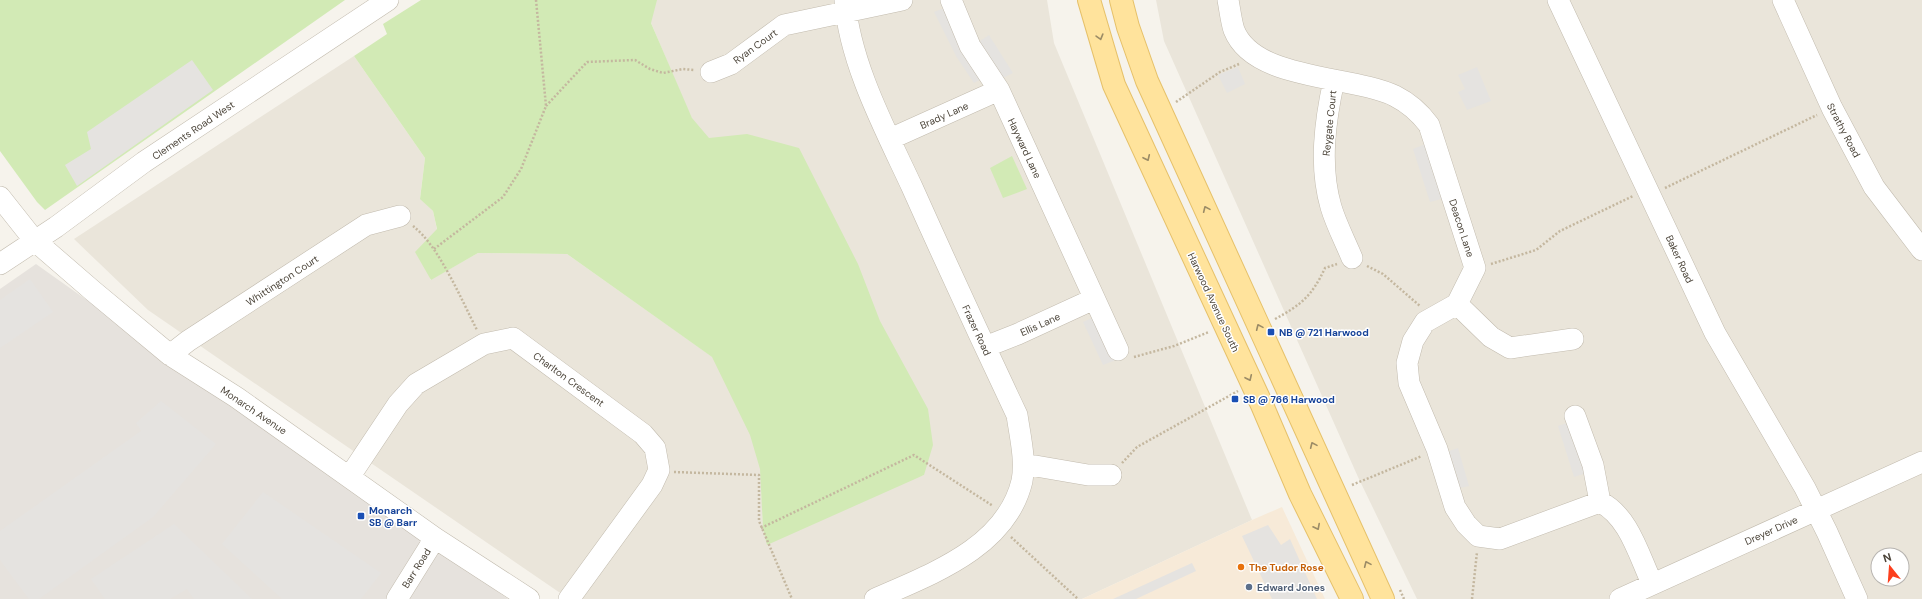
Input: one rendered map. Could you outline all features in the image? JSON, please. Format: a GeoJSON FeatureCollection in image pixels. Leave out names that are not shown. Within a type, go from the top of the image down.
{"type":"FeatureCollection","features":[{"type":"Feature","properties":{"kind":"main road","name":"Harwood Avenue South"},"geometry":{"type":"LineString","coordinates":[[1089,0],[1114,85],[1253,387],[1300,494],[1352,599]]}},
{"type":"Feature","properties":{"kind":"main road"},"geometry":{"type":"LineString","coordinates":[[1121,0],[1128,27],[1147,81],[1383,599]]}},
{"type":"Feature","properties":{"kind":"street","name":"Clements Road West"},"geometry":{"type":"LineString","coordinates":[[0,264],[34,240],[56,227],[144,162],[388,0]]}},
{"type":"Feature","properties":{"kind":"street","name":"Ryan Court"},"geometry":{"type":"LineString","coordinates":[[711,72],[731,64],[784,26],[845,6],[902,0]]}},
{"type":"Feature","properties":{"kind":"street","name":"Hayward Lane"},"geometry":{"type":"LineString","coordinates":[[951,0],[970,46],[999,90],[1118,350]]}},
{"type":"Feature","properties":{"kind":"street","name":"Deacon Lane"},"geometry":{"type":"LineString","coordinates":[[1228,0],[1234,30],[1242,42],[1268,63],[1359,85],[1395,96],[1419,112],[1429,125],[1475,268],[1457,304]]}},
{"type":"Feature","properties":{"kind":"street","name":"Baker Road"},"geometry":{"type":"LineString","coordinates":[[1558,0],[1715,333],[1805,488],[1827,532],[1857,599]]}},
{"type":"Feature","properties":{"kind":"street","name":"Strathy Road"},"geometry":{"type":"LineString","coordinates":[[1783,0],[1832,108],[1874,187],[1922,250]]}},
{"type":"Feature","properties":{"kind":"street","name":"Frazer Road"},"geometry":{"type":"LineString","coordinates":[[845,6],[855,51],[890,139],[1017,414],[1024,464],[1022,481],[1015,499],[1003,520],[968,554],[875,599]]}},
{"type":"Feature","properties":{"kind":"street","name":"Reygate Court"},"geometry":{"type":"LineString","coordinates":[[1334,80],[1330,98],[1324,146],[1325,177],[1331,208],[1352,258]]}},
{"type":"Feature","properties":{"kind":"street","name":"Brady Lane"},"geometry":{"type":"LineString","coordinates":[[890,139],[999,90]]}},
{"type":"Feature","properties":{"kind":"street","name":"Monarch Avenue"},"geometry":{"type":"LineString","coordinates":[[0,197],[34,240],[170,355],[236,397],[350,476],[435,538],[529,599]]}},
{"type":"Feature","properties":{"kind":"street","name":"Whittington Court"},"geometry":{"type":"LineString","coordinates":[[170,355],[188,341],[366,225],[400,216]]}},
{"type":"Feature","properties":{"kind":"street","name":"Ellis Lane"},"geometry":{"type":"LineString","coordinates":[[985,347],[1018,334],[1094,299]]}},
{"type":"Feature","properties":{"kind":"street"},"geometry":{"type":"LineString","coordinates":[[1573,339],[1510,348],[1491,337],[1457,304],[1425,322],[1413,341],[1407,363],[1409,383],[1437,449],[1455,507],[1466,524],[1478,536],[1500,539],[1600,502],[1610,506],[1628,530],[1646,591]]}},
{"type":"Feature","properties":{"kind":"street","name":"Charlton Crescent"},"geometry":{"type":"LineString","coordinates":[[350,476],[398,404],[416,384],[484,344],[513,338],[643,434],[655,448],[660,470]]}},
{"type":"Feature","properties":{"kind":"street"},"geometry":{"type":"LineString","coordinates":[[1575,416],[1593,465],[1600,502]]}},
{"type":"Feature","properties":{"kind":"street","name":"Dreyer Drive"},"geometry":{"type":"LineString","coordinates":[[1620,599],[1646,591],[1815,510],[1922,462]]}},
{"type":"Feature","properties":{"kind":"street"},"geometry":{"type":"LineString","coordinates":[[1024,464],[1088,475],[1112,475]]}},
{"type":"Feature","properties":{"kind":"street"},"geometry":{"type":"LineString","coordinates":[[569,599],[652,485],[660,470]]}},
{"type":"Feature","properties":{"kind":"street","name":"Barr Road"},"geometry":{"type":"LineString","coordinates":[[397,599],[435,538]]}},
{"type":"Feature","properties":{"kind":"path"},"geometry":{"type":"LineString","coordinates":[[536,0],[546,106]]}},
{"type":"Feature","properties":{"kind":"path"},"geometry":{"type":"LineString","coordinates":[[1176,102],[1220,72],[1240,64],[1255,53]]}},
{"type":"Feature","properties":{"kind":"path"},"geometry":{"type":"LineString","coordinates":[[434,249],[503,197],[521,169],[546,106],[587,62],[635,60],[650,69],[663,73],[683,69],[711,72]]}},
{"type":"Feature","properties":{"kind":"path"},"geometry":{"type":"LineString","coordinates":[[400,216],[423,234],[434,249],[484,344]]}},
{"type":"Feature","properties":{"kind":"path"},"geometry":{"type":"LineString","coordinates":[[1259,326],[1301,304],[1316,287],[1325,268],[1352,258],[1383,274],[1432,318]]}},
{"type":"Feature","properties":{"kind":"path"},"geometry":{"type":"LineString","coordinates":[[1118,350],[1130,358],[1174,346],[1206,332],[1226,328]]}},
{"type":"Feature","properties":{"kind":"path"},"geometry":{"type":"LineString","coordinates":[[1112,475],[1137,447],[1234,392],[1253,387]]}},
{"type":"Feature","properties":{"kind":"path"},"geometry":{"type":"LineString","coordinates":[[1352,485],[1437,449]]}},
{"type":"Feature","properties":{"kind":"path"},"geometry":{"type":"LineString","coordinates":[[761,528],[914,455],[1003,520],[1078,599]]}},
{"type":"Feature","properties":{"kind":"path"},"geometry":{"type":"LineString","coordinates":[[660,470],[759,475],[758,521],[792,599]]}},
{"type":"Feature","properties":{"kind":"path"},"geometry":{"type":"LineString","coordinates":[[1472,599],[1478,536]]}},
{"type":"Feature","properties":{"kind":"shaded area"},"geometry":{"type":"Polygon","coordinates":[[[650,0],[1047,0],[1054,43],[1252,520],[1082,599],[569,599],[148,310],[74,239],[354,56],[425,158],[420,198],[433,211],[437,230],[430,280],[478,253],[567,254],[735,373],[759,425],[763,529],[924,475],[723,182],[686,106],[644,6],[650,0]]]}},
{"type":"Feature","properties":{"kind":"shaded area"},"geometry":{"type":"Polygon","coordinates":[[[1156,0],[1922,0],[1922,599],[1417,599],[1358,477],[1164,41],[1156,0]]]}},
{"type":"Feature","properties":{"kind":"shaded area"},"geometry":{"type":"Polygon","coordinates":[[[957,3],[968,26],[980,41],[989,35],[1013,73],[1003,78],[997,71],[974,83],[956,56],[934,12],[957,3]]]}},
{"type":"Feature","properties":{"kind":"shaded area"},"geometry":{"type":"Polygon","coordinates":[[[192,60],[213,90],[77,186],[65,165],[91,149],[87,132],[192,60]]]}},
{"type":"Feature","properties":{"kind":"shaded area"},"geometry":{"type":"Polygon","coordinates":[[[1238,67],[1245,84],[1227,93],[1218,75],[1238,67]]]}},
{"type":"Feature","properties":{"kind":"shaded area"},"geometry":{"type":"Polygon","coordinates":[[[1477,67],[1491,101],[1467,110],[1458,92],[1465,89],[1458,75],[1477,67]]]}},
{"type":"Feature","properties":{"kind":"shaded area"},"geometry":{"type":"Polygon","coordinates":[[[1428,143],[1445,198],[1430,202],[1413,149],[1428,143]]]}},
{"type":"Feature","properties":{"kind":"shaded area"},"geometry":{"type":"Polygon","coordinates":[[[36,264],[508,599],[0,599],[0,289],[36,264]]]}},
{"type":"Feature","properties":{"kind":"shaded area"},"geometry":{"type":"Polygon","coordinates":[[[30,279],[53,312],[0,348],[0,300],[30,279]]]}},
{"type":"Feature","properties":{"kind":"shaded area"},"geometry":{"type":"Polygon","coordinates":[[[1096,316],[1116,360],[1103,365],[1083,322],[1096,316]]]}},
{"type":"Feature","properties":{"kind":"shaded area"},"geometry":{"type":"Polygon","coordinates":[[[161,401],[216,444],[153,517],[39,599],[29,599],[0,560],[0,531],[141,431],[136,423],[161,401]]]}},
{"type":"Feature","properties":{"kind":"shaded area"},"geometry":{"type":"Polygon","coordinates":[[[1586,417],[1602,468],[1574,477],[1558,426],[1586,417]]]}},
{"type":"Feature","properties":{"kind":"shaded area"},"geometry":{"type":"Polygon","coordinates":[[[1458,448],[1469,486],[1456,489],[1446,452],[1458,448]]]}},
{"type":"Feature","properties":{"kind":"shaded area"},"geometry":{"type":"Polygon","coordinates":[[[263,492],[381,573],[361,599],[282,599],[222,544],[263,492]]]}},
{"type":"Feature","properties":{"kind":"shaded area"},"geometry":{"type":"Polygon","coordinates":[[[1282,507],[1325,599],[1082,599],[1252,520],[1282,507]]]}},
{"type":"Feature","properties":{"kind":"shaded area"},"geometry":{"type":"Polygon","coordinates":[[[174,524],[252,599],[194,599],[187,589],[170,599],[105,599],[91,579],[174,524]]]}},
{"type":"Feature","properties":{"kind":"shaded area"},"geometry":{"type":"Polygon","coordinates":[[[1268,525],[1281,545],[1290,539],[1317,599],[1272,599],[1242,536],[1268,525]]]}},
{"type":"Feature","properties":{"kind":"shaded area"},"geometry":{"type":"Polygon","coordinates":[[[1192,563],[1196,571],[1136,599],[1113,599],[1192,563]]]}},
{"type":"Feature","properties":{"kind":"green space"},"geometry":{"type":"Polygon","coordinates":[[[0,0],[345,0],[45,210],[37,202],[0,151],[0,0]]]}},
{"type":"Feature","properties":{"kind":"green space"},"geometry":{"type":"Polygon","coordinates":[[[421,0],[657,0],[651,23],[692,118],[709,138],[747,134],[799,148],[858,264],[880,321],[928,409],[933,445],[924,475],[767,545],[763,529],[760,469],[750,435],[712,357],[567,254],[478,253],[431,280],[415,252],[437,229],[433,211],[420,199],[425,158],[354,56],[387,34],[383,24],[421,0]]]}},
{"type":"Feature","properties":{"kind":"green space"},"geometry":{"type":"Polygon","coordinates":[[[1012,156],[1027,189],[1003,198],[990,168],[1012,156]]]}},
{"type":"Feature","properties":{"kind":"place","name":"NB @ 721 Harwood"},"geometry":{"type":"Point","coordinates":[1271,332]}},
{"type":"Feature","properties":{"kind":"place","name":"SB @ 766 Harwood"},"geometry":{"type":"Point","coordinates":[1235,399]}},
{"type":"Feature","properties":{"kind":"place","name":"Monarch SB @ Barr"},"geometry":{"type":"Point","coordinates":[361,516]}},
{"type":"Feature","properties":{"kind":"place","name":"The Tudor Rose"},"geometry":{"type":"Point","coordinates":[1241,567]}},
{"type":"Feature","properties":{"kind":"place","name":"Edward Jones"},"geometry":{"type":"Point","coordinates":[1249,587]}}]}
